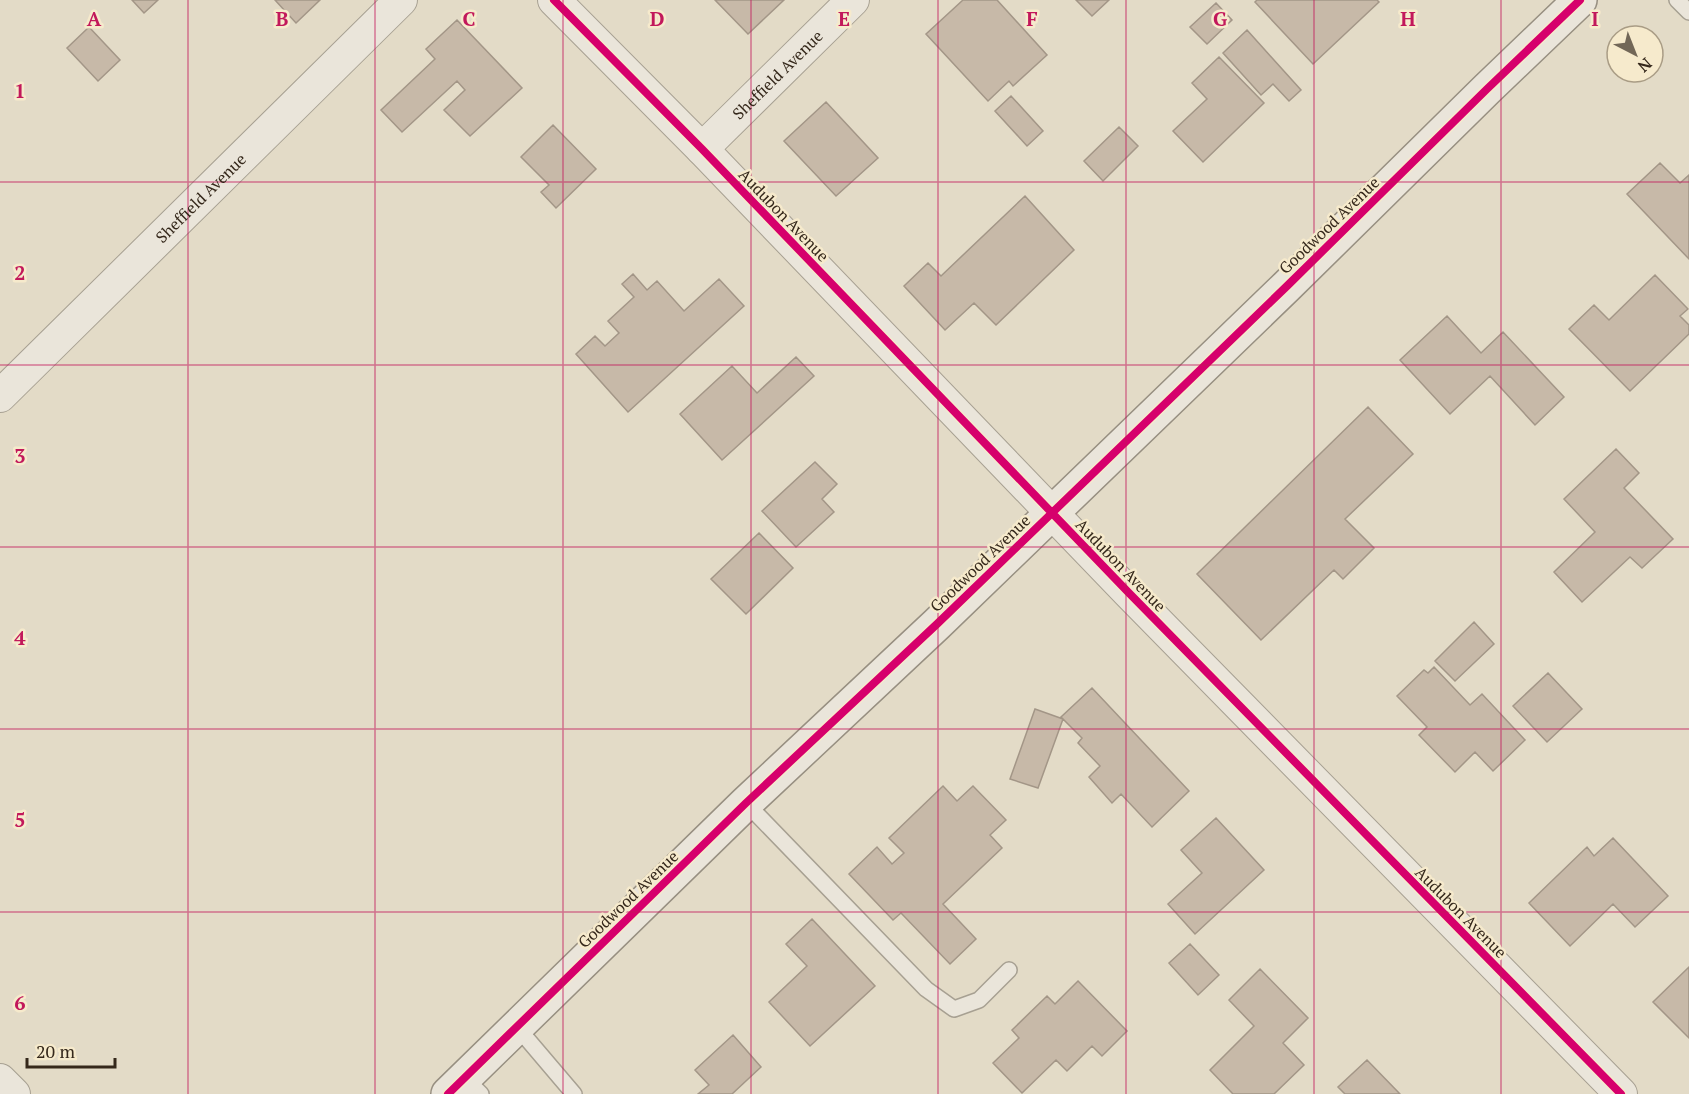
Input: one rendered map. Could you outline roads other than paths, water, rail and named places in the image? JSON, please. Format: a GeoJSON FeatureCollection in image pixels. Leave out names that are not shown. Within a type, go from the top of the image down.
{"type":"FeatureCollection","features":[{"type":"Feature","properties":{"kind":"street","name":"Sheffield Avenue"},"geometry":{"type":"LineString","coordinates":[[0,396],[401,0]]}},
{"type":"Feature","properties":{"kind":"street","name":"Audubon Avenue"},"geometry":{"type":"LineString","coordinates":[[554,0],[702,149],[1128,592],[1622,1094]]}},
{"type":"Feature","properties":{"kind":"street","name":"Sheffield Avenue"},"geometry":{"type":"LineString","coordinates":[[702,149],[853,0]]}},
{"type":"Feature","properties":{"kind":"street","name":"Goodwood Avenue"},"geometry":{"type":"LineString","coordinates":[[465,1088],[517,1027],[746,803],[937,624],[1580,0]]}},
{"type":"Feature","properties":{"kind":"street"},"geometry":{"type":"LineString","coordinates":[[0,1080],[14,1094]]}},
{"type":"Feature","properties":{"kind":"lane"},"geometry":{"type":"LineString","coordinates":[[1677,0],[1689,12]]}},
{"type":"Feature","properties":{"kind":"lane"},"geometry":{"type":"LineString","coordinates":[[746,803],[926,989],[954,1009],[980,1000],[1009,970]]}},
{"type":"Feature","properties":{"kind":"lane"},"geometry":{"type":"LineString","coordinates":[[517,1027],[574,1094]]}}]}
